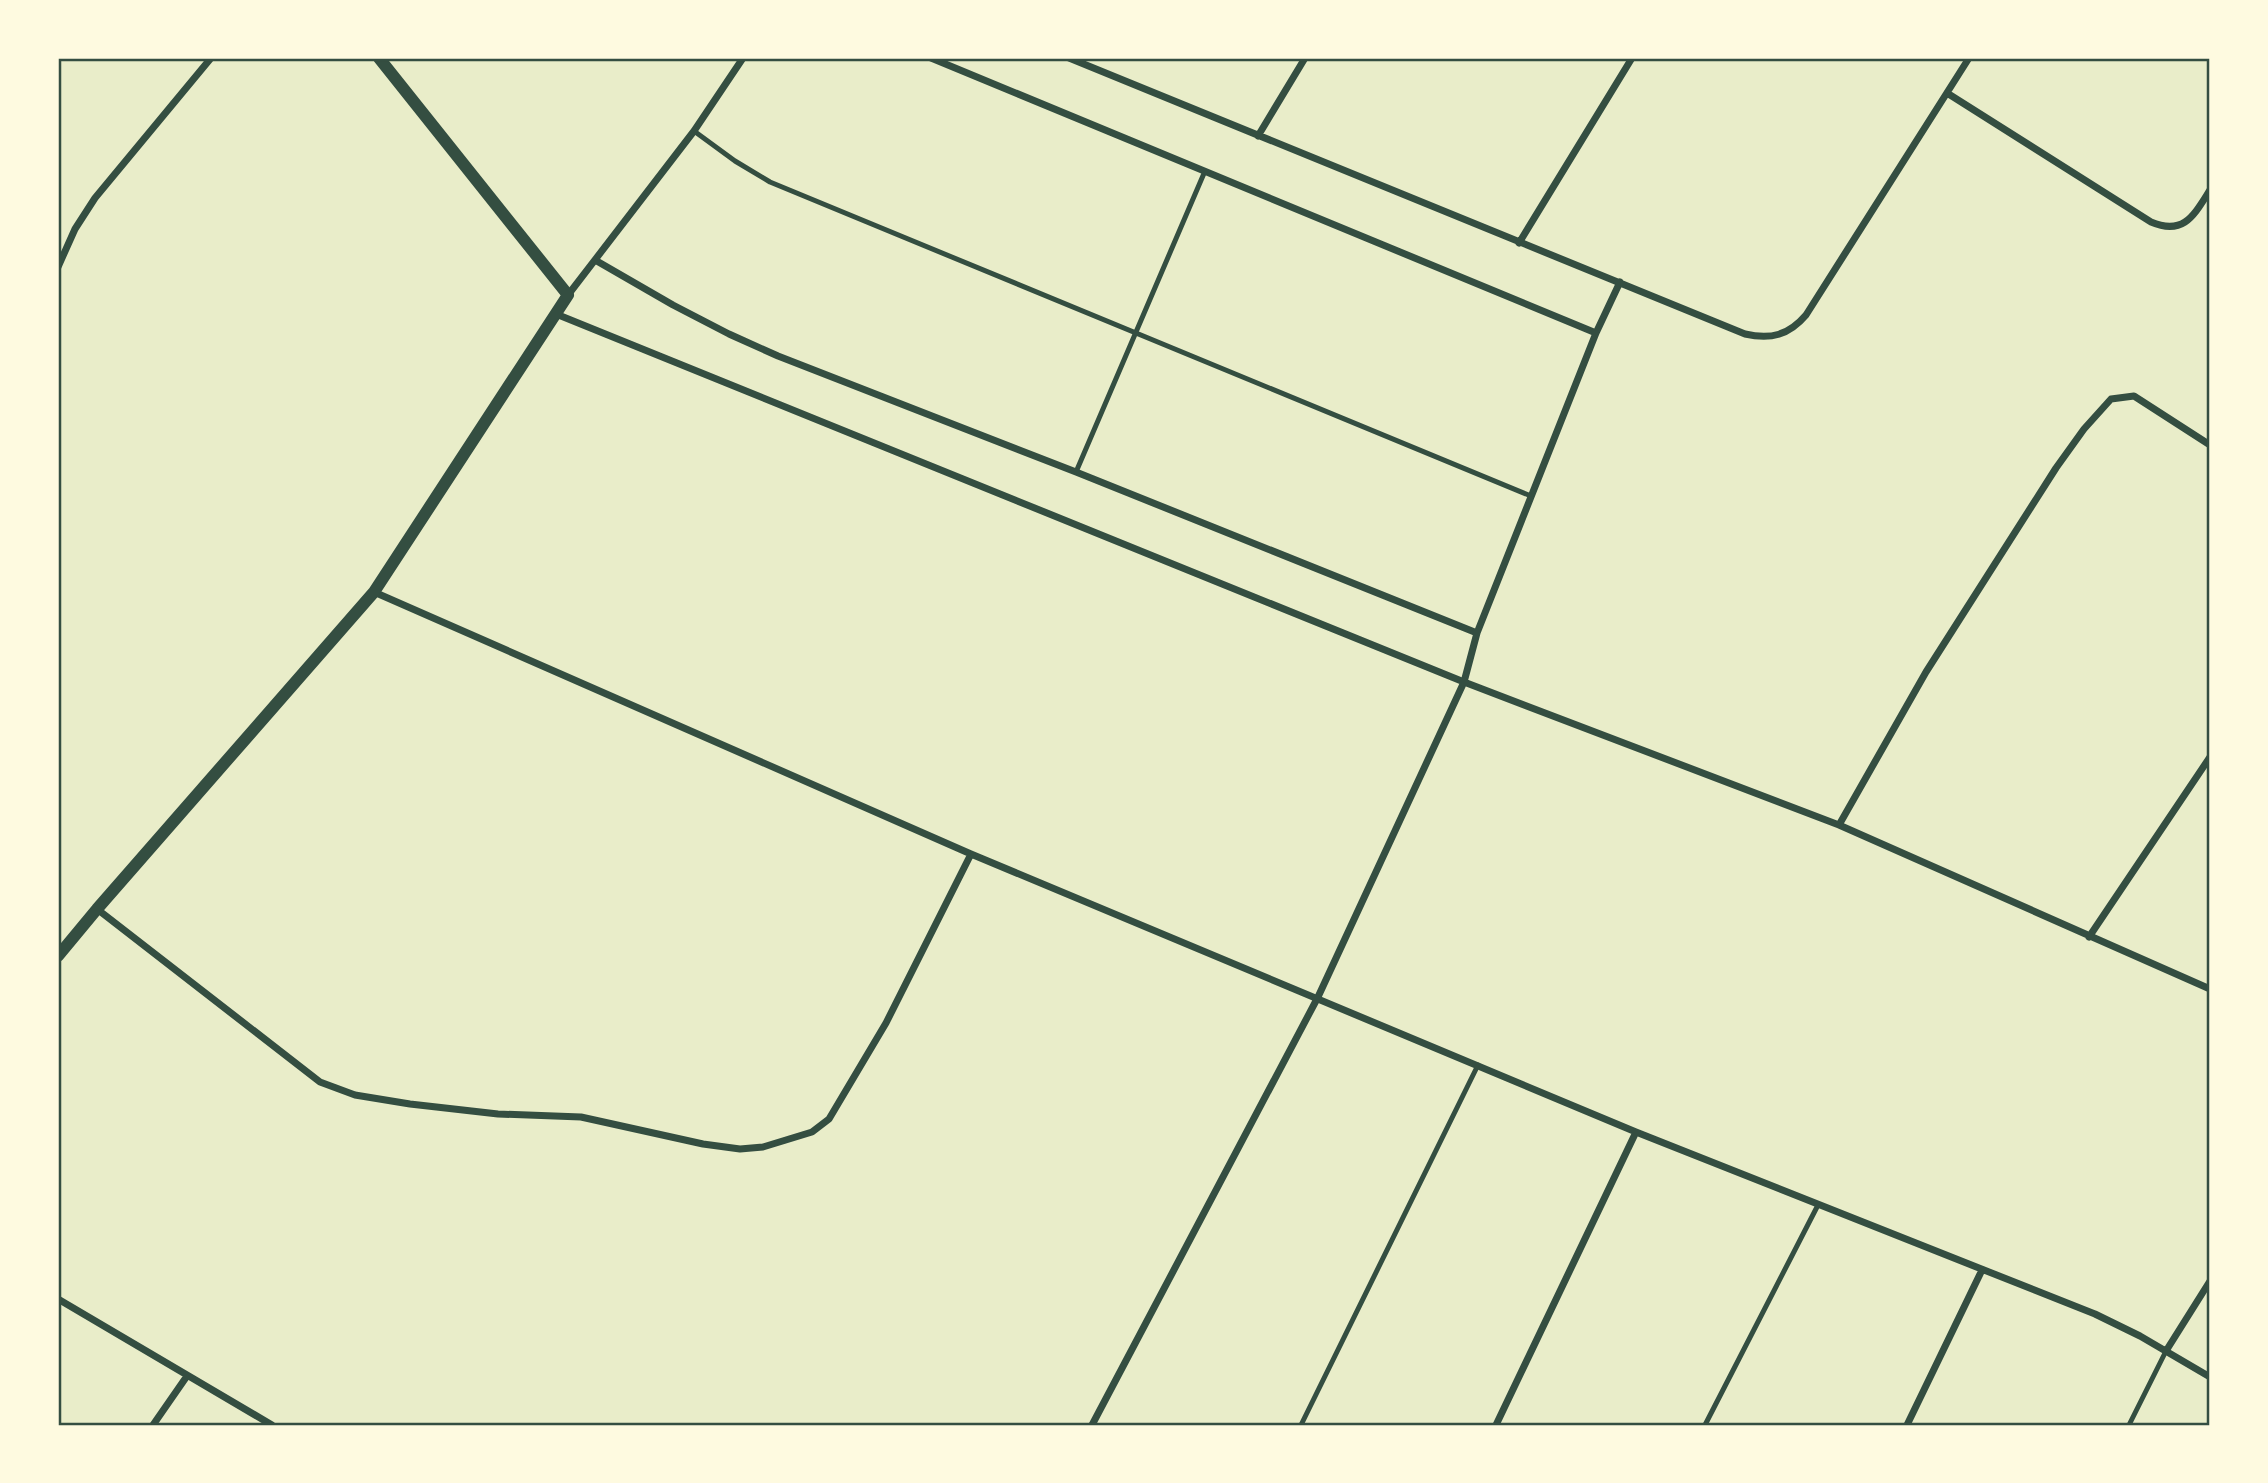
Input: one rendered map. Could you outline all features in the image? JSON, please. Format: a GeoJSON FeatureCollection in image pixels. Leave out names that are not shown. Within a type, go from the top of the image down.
{"type":"FeatureCollection","features":[{"type":"Feature","properties":{"kind":"street"},"geometry":{"type":"LineString","coordinates":[[58,267],[75,229],[95,198],[211,58]]}},
{"type":"Feature","properties":{"kind":"street"},"geometry":{"type":"LineString","coordinates":[[379,58],[568,295]]}},
{"type":"Feature","properties":{"kind":"street"},"geometry":{"type":"LineString","coordinates":[[58,956],[374,592],[568,295],[694,131],[743,58]]}},
{"type":"Feature","properties":{"kind":"street"},"geometry":{"type":"LineString","coordinates":[[931,58],[1596,333]]}},
{"type":"Feature","properties":{"kind":"street"},"geometry":{"type":"LineString","coordinates":[[1069,58],[1745,334],[1773,337],[1786,333],[1807,315],[1969,58]]}},
{"type":"Feature","properties":{"kind":"street"},"geometry":{"type":"LineString","coordinates":[[1091,66],[1093,58]]}},
{"type":"Feature","properties":{"kind":"street"},"geometry":{"type":"LineString","coordinates":[[1258,136],[1305,58]]}},
{"type":"Feature","properties":{"kind":"street"},"geometry":{"type":"LineString","coordinates":[[1519,243],[1632,58]]}},
{"type":"Feature","properties":{"kind":"street"},"geometry":{"type":"LineString","coordinates":[[1947,93],[2163,227],[2188,221],[2210,190]]}},
{"type":"Feature","properties":{"kind":"street"},"geometry":{"type":"LineString","coordinates":[[595,260],[729,334],[1477,633]]}},
{"type":"Feature","properties":{"kind":"street"},"geometry":{"type":"LineString","coordinates":[[1092,1425],[1318,998],[1464,682],[1477,633],[1596,333],[1620,282]]}},
{"type":"Feature","properties":{"kind":"street"},"geometry":{"type":"LineString","coordinates":[[556,314],[1464,682],[1839,825],[2210,989]]}},
{"type":"Feature","properties":{"kind":"street"},"geometry":{"type":"LineString","coordinates":[[1839,825],[1926,672],[2005,547],[2084,429],[2111,398],[2134,396],[2210,444]]}},
{"type":"Feature","properties":{"kind":"street"},"geometry":{"type":"LineString","coordinates":[[374,592],[971,854],[1636,1132],[2095,1314],[2210,1377]]}},
{"type":"Feature","properties":{"kind":"street"},"geometry":{"type":"LineString","coordinates":[[2090,937],[2210,757]]}},
{"type":"Feature","properties":{"kind":"street"},"geometry":{"type":"LineString","coordinates":[[97,909],[320,1082],[355,1095],[410,1104],[498,1114],[581,1117],[703,1144],[740,1149],[763,1147],[812,1132],[829,1119],[886,1023],[971,854]]}},
{"type":"Feature","properties":{"kind":"street"},"geometry":{"type":"LineString","coordinates":[[1496,1425],[1636,1132]]}},
{"type":"Feature","properties":{"kind":"street"},"geometry":{"type":"LineString","coordinates":[[1907,1425],[1982,1270]]}},
{"type":"Feature","properties":{"kind":"street"},"geometry":{"type":"LineString","coordinates":[[2166,1351],[2210,1282]]}},
{"type":"Feature","properties":{"kind":"street"},"geometry":{"type":"LineString","coordinates":[[58,1299],[272,1425]]}},
{"type":"Feature","properties":{"kind":"street"},"geometry":{"type":"LineString","coordinates":[[153,1425],[187,1376]]}},
{"type":"Feature","properties":{"kind":"lane"},"geometry":{"type":"LineString","coordinates":[[694,131],[770,182],[1531,496]]}},
{"type":"Feature","properties":{"kind":"lane"},"geometry":{"type":"LineString","coordinates":[[1076,472],[1205,171]]}},
{"type":"Feature","properties":{"kind":"lane"},"geometry":{"type":"LineString","coordinates":[[1301,1425],[1478,1065]]}},
{"type":"Feature","properties":{"kind":"lane"},"geometry":{"type":"LineString","coordinates":[[1705,1425],[1818,1205]]}},
{"type":"Feature","properties":{"kind":"lane"},"geometry":{"type":"LineString","coordinates":[[2129,1425],[2166,1351]]}}]}
